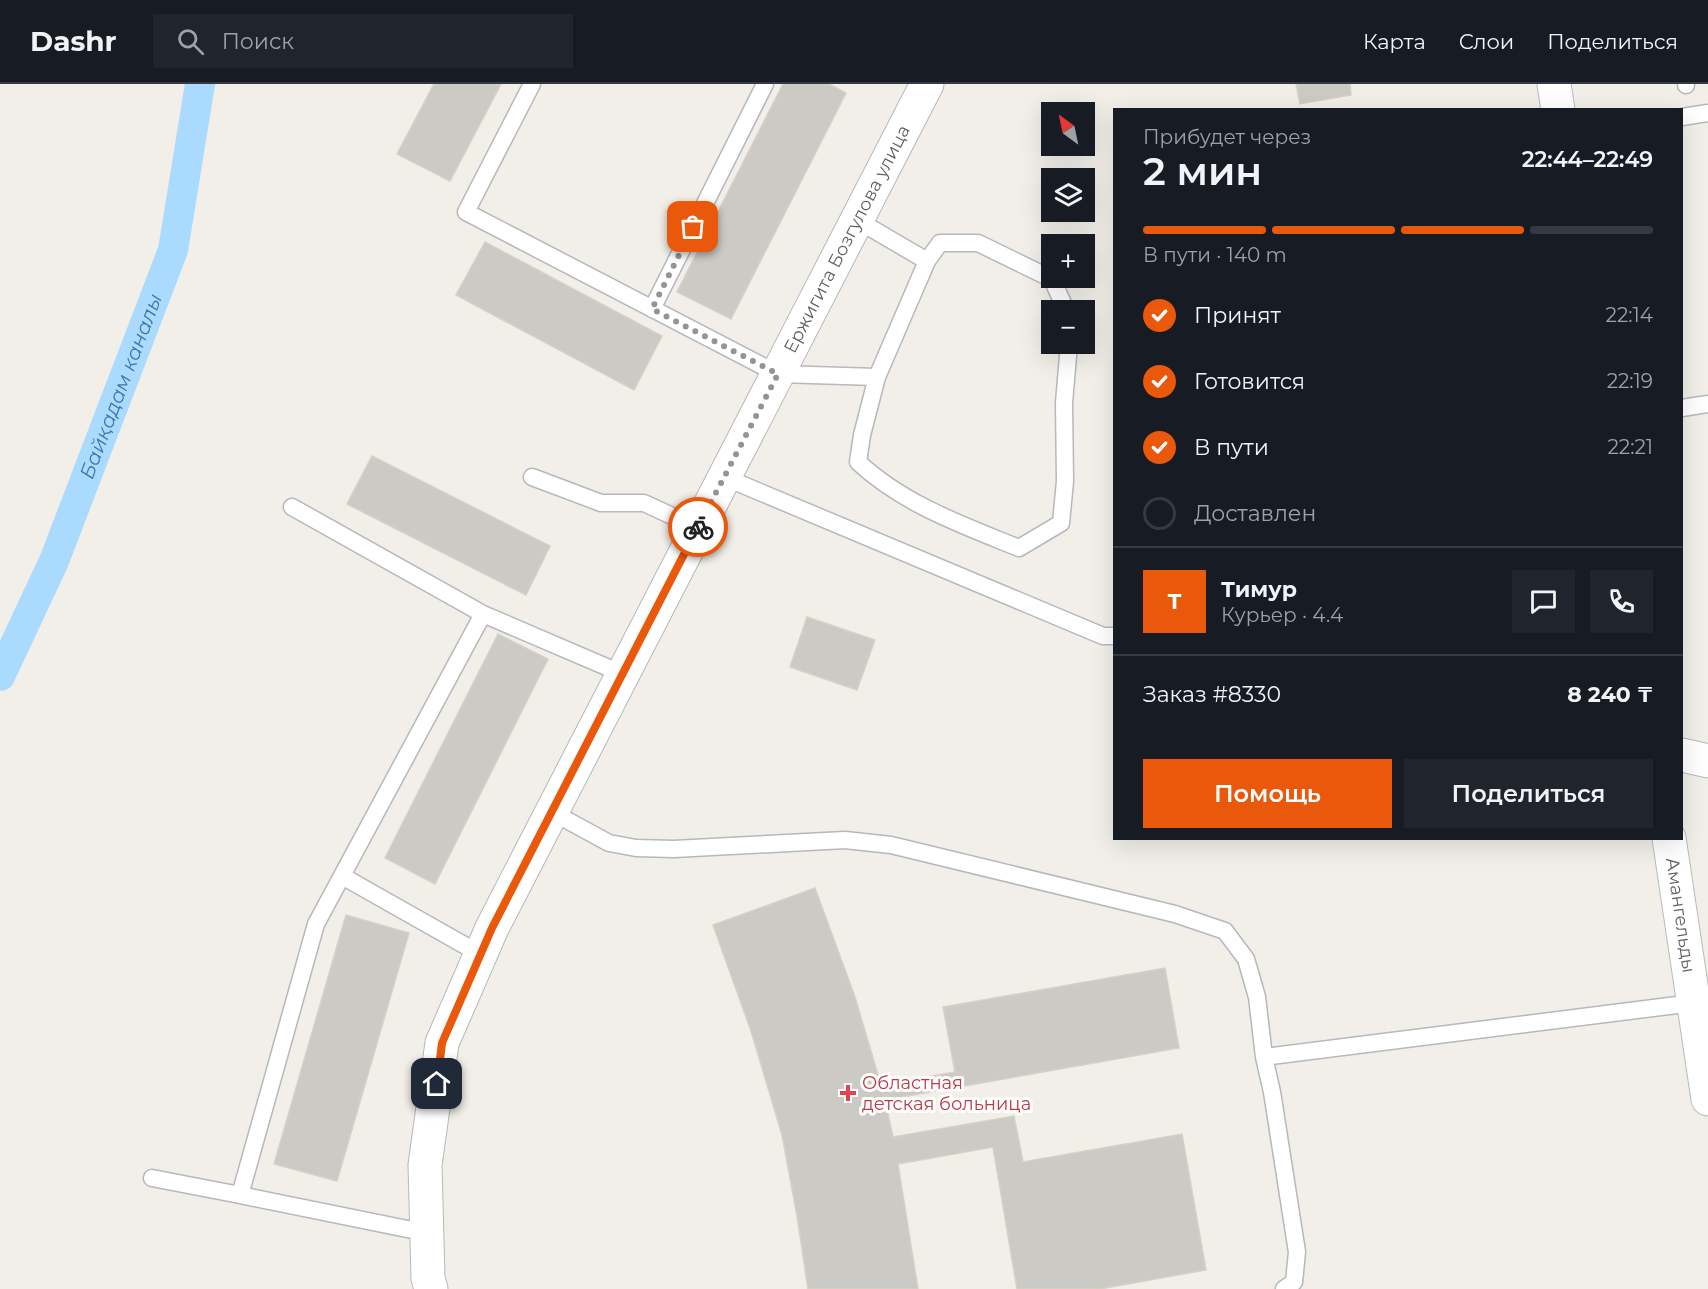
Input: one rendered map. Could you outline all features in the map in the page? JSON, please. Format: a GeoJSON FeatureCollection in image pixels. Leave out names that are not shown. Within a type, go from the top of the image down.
{"type":"FeatureCollection","features":[{"type":"Feature","properties":{"kind":"street","name":"Ержигита Бозгулова улица"},"geometry":{"type":"LineString","coordinates":[[430,1289],[425,1165],[442,1043],[492,928],[927,84]]}},
{"type":"Feature","properties":{"kind":"street"},"geometry":{"type":"LineString","coordinates":[[1554,84],[1558,108]]}},
{"type":"Feature","properties":{"kind":"street"},"geometry":{"type":"LineString","coordinates":[[1683,754],[1708,761]]}},
{"type":"Feature","properties":{"kind":"street","name":"Амангельды"},"geometry":{"type":"LineString","coordinates":[[1668,840],[1708,1099]]}},
{"type":"Feature","properties":{"kind":"lane"},"geometry":{"type":"LineString","coordinates":[[532,84],[466,212],[778,374],[877,376]]}},
{"type":"Feature","properties":{"kind":"lane"},"geometry":{"type":"LineString","coordinates":[[652,309],[765,84]]}},
{"type":"Feature","properties":{"kind":"lane"},"geometry":{"type":"LineString","coordinates":[[1683,117],[1708,113]]}},
{"type":"Feature","properties":{"kind":"lane"},"geometry":{"type":"LineString","coordinates":[[857,220],[927,261]]}},
{"type":"Feature","properties":{"kind":"lane"},"geometry":{"type":"LineString","coordinates":[[1061,300],[1052,279],[978,243],[940,243],[927,261],[877,376],[862,435],[858,462],[874,477],[938,515],[1019,548],[1061,523],[1065,481],[1064,403],[1068,354]]}},
{"type":"Feature","properties":{"kind":"lane"},"geometry":{"type":"LineString","coordinates":[[1683,408],[1708,404]]}},
{"type":"Feature","properties":{"kind":"lane"},"geometry":{"type":"LineString","coordinates":[[532,477],[601,503],[644,503],[698,528]]}},
{"type":"Feature","properties":{"kind":"lane"},"geometry":{"type":"LineString","coordinates":[[724,477],[1103,636],[1113,636]]}},
{"type":"Feature","properties":{"kind":"lane"},"geometry":{"type":"LineString","coordinates":[[292,507],[483,614],[623,674]]}},
{"type":"Feature","properties":{"kind":"lane"},"geometry":{"type":"LineString","coordinates":[[240,1195],[316,924],[483,614]]}},
{"type":"Feature","properties":{"kind":"lane"},"geometry":{"type":"LineString","coordinates":[[552,812],[609,843],[636,848],[674,849],[846,840],[891,845],[1175,914],[1225,931],[1246,959],[1257,997],[1263,1057],[1272,1092],[1297,1252],[1294,1282],[1284,1289]]}},
{"type":"Feature","properties":{"kind":"lane"},"geometry":{"type":"LineString","coordinates":[[342,876],[480,954]]}},
{"type":"Feature","properties":{"kind":"lane"},"geometry":{"type":"LineString","coordinates":[[1263,1057],[1694,1004]]}},
{"type":"Feature","properties":{"kind":"lane"},"geometry":{"type":"LineString","coordinates":[[152,1178],[427,1233]]}},
{"type":"Feature","properties":{"kind":"building"},"geometry":{"type":"Polygon","coordinates":[[[434,84],[501,84],[450,181],[397,154],[434,84]]]}},
{"type":"Feature","properties":{"kind":"building"},"geometry":{"type":"Polygon","coordinates":[[[783,84],[829,84],[846,93],[731,319],[677,292],[783,84]]]}},
{"type":"Feature","properties":{"kind":"building"},"geometry":{"type":"Polygon","coordinates":[[[1296,84],[1350,84],[1351,95],[1300,104],[1296,84]]]}},
{"type":"Feature","properties":{"kind":"building"},"geometry":{"type":"Polygon","coordinates":[[[485,242],[662,336],[634,390],[456,295],[485,242]]]}},
{"type":"Feature","properties":{"kind":"building"},"geometry":{"type":"Polygon","coordinates":[[[372,456],[550,546],[526,595],[347,504],[372,456]]]}},
{"type":"Feature","properties":{"kind":"building"},"geometry":{"type":"Polygon","coordinates":[[[807,617],[875,640],[857,690],[790,667],[807,617]]]}},
{"type":"Feature","properties":{"kind":"building"},"geometry":{"type":"Polygon","coordinates":[[[498,634],[548,659],[435,884],[385,858],[498,634]]]}},
{"type":"Feature","properties":{"kind":"building","name":"Областная детская больница"},"geometry":{"type":"Polygon","coordinates":[[[815,888],[855,997],[881,1085],[955,1072],[943,1007],[1165,968],[1179,1048],[885,1100],[893,1137],[1014,1116],[1023,1162],[1182,1134],[1206,1270],[1100,1289],[1017,1289],[993,1147],[898,1164],[918,1289],[808,1289],[782,1135],[751,1031],[713,925],[815,888]]]}},
{"type":"Feature","properties":{"kind":"building"},"geometry":{"type":"Polygon","coordinates":[[[346,915],[409,933],[337,1181],[274,1164],[346,915]]]}},
{"type":"Feature","properties":{"kind":"waterway","name":"Байқадам каналы"},"geometry":{"type":"LineString","coordinates":[[0,676],[54,561],[173,250],[200,84]]}},
{"type":"Feature","properties":{"kind":"way so far"},"geometry":{"type":"LineString","coordinates":[[693,227],[652,309],[778,374],[698,527]]}},
{"type":"Feature","properties":{"kind":"place","name":"Областная детская больница"},"geometry":{"type":"Point","coordinates":[848,1093]}},
{"type":"Feature","properties":{"kind":"route"},"geometry":{"type":"LineString","coordinates":[[437,1084],[442,1043],[492,928],[698,527]]}}]}
